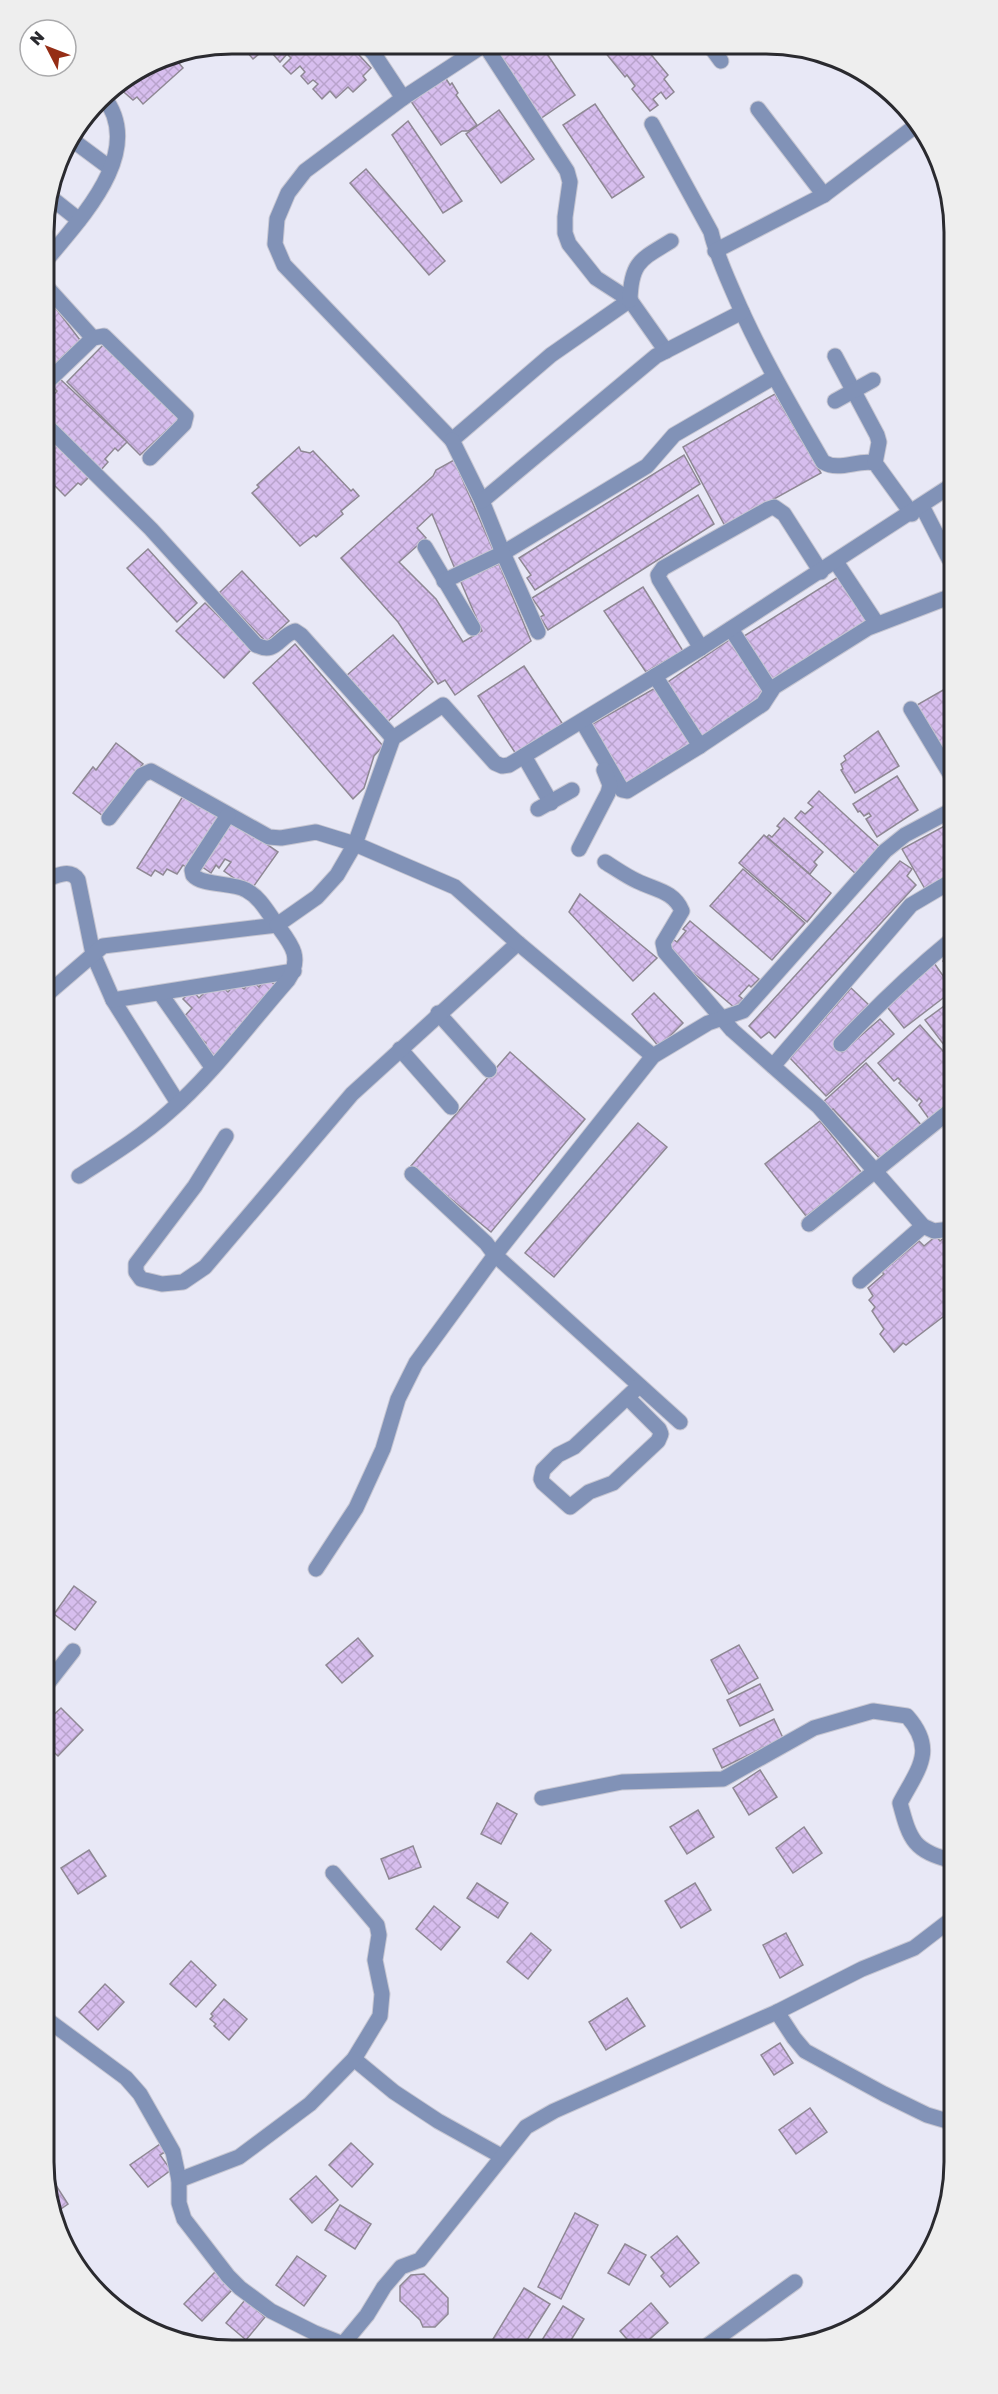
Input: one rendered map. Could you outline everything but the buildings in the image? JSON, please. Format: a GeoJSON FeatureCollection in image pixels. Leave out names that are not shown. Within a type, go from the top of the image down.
{"type":"FeatureCollection","features":[{"type":"Feature","properties":{"kind":"street"},"geometry":{"type":"LineString","coordinates":[[374,54],[403,98]]}},
{"type":"Feature","properties":{"kind":"street"},"geometry":{"type":"LineString","coordinates":[[470,54],[403,98],[305,171],[288,193],[277,219],[275,244],[284,265],[452,440],[482,501],[538,632]]}},
{"type":"Feature","properties":{"kind":"street"},"geometry":{"type":"LineString","coordinates":[[490,54],[567,171],[570,182],[565,233],[569,244],[596,278],[630,300],[666,351]]}},
{"type":"Feature","properties":{"kind":"street"},"geometry":{"type":"LineString","coordinates":[[716,54],[721,61]]}},
{"type":"Feature","properties":{"kind":"street"},"geometry":{"type":"LineString","coordinates":[[54,251],[101,192],[115,157],[118,136],[117,118],[108,104]]}},
{"type":"Feature","properties":{"kind":"street"},"geometry":{"type":"LineString","coordinates":[[758,109],[824,195]]}},
{"type":"Feature","properties":{"kind":"street"},"geometry":{"type":"LineString","coordinates":[[652,124],[711,232],[716,250],[742,312],[774,377],[823,462],[837,467],[866,461],[875,463],[917,510],[944,551]]}},
{"type":"Feature","properties":{"kind":"street"},"geometry":{"type":"LineString","coordinates":[[716,250],[824,195],[911,129]]}},
{"type":"Feature","properties":{"kind":"street"},"geometry":{"type":"LineString","coordinates":[[77,144],[110,168]]}},
{"type":"Feature","properties":{"kind":"street"},"geometry":{"type":"LineString","coordinates":[[57,203],[79,220]]}},
{"type":"Feature","properties":{"kind":"street"},"geometry":{"type":"LineString","coordinates":[[630,300],[636,268],[644,257],[671,241]]}},
{"type":"Feature","properties":{"kind":"street"},"geometry":{"type":"LineString","coordinates":[[54,295],[93,338]]}},
{"type":"Feature","properties":{"kind":"street"},"geometry":{"type":"LineString","coordinates":[[452,440],[552,355],[630,300]]}},
{"type":"Feature","properties":{"kind":"street"},"geometry":{"type":"LineString","coordinates":[[482,501],[656,356],[742,312]]}},
{"type":"Feature","properties":{"kind":"street"},"geometry":{"type":"LineString","coordinates":[[54,375],[93,338],[100,336],[108,339],[186,416],[184,424],[150,458]]}},
{"type":"Feature","properties":{"kind":"street"},"geometry":{"type":"LineString","coordinates":[[835,356],[877,435],[879,442],[875,463]]}},
{"type":"Feature","properties":{"kind":"street"},"geometry":{"type":"LineString","coordinates":[[444,581],[503,552],[647,466],[674,435],[774,377]]}},
{"type":"Feature","properties":{"kind":"street"},"geometry":{"type":"LineString","coordinates":[[835,400],[873,380]]}},
{"type":"Feature","properties":{"kind":"street"},"geometry":{"type":"LineString","coordinates":[[54,433],[151,529],[256,645],[264,649],[274,647],[287,634],[294,632],[301,634],[393,738]]}},
{"type":"Feature","properties":{"kind":"street"},"geometry":{"type":"LineString","coordinates":[[54,988],[103,946],[277,925],[317,897],[337,875],[356,844],[393,738],[443,705],[495,763],[502,766],[509,765],[701,648],[944,491]]}},
{"type":"Feature","properties":{"kind":"street"},"geometry":{"type":"LineString","coordinates":[[701,648],[659,579],[658,574],[663,568],[774,507],[784,514],[821,572]]}},
{"type":"Feature","properties":{"kind":"street"},"geometry":{"type":"LineString","coordinates":[[425,547],[473,628]]}},
{"type":"Feature","properties":{"kind":"street"},"geometry":{"type":"LineString","coordinates":[[836,562],[877,624]]}},
{"type":"Feature","properties":{"kind":"street"},"geometry":{"type":"LineString","coordinates":[[579,723],[625,792],[763,704],[771,691],[877,624],[944,599]]}},
{"type":"Feature","properties":{"kind":"street"},"geometry":{"type":"LineString","coordinates":[[731,629],[771,691]]}},
{"type":"Feature","properties":{"kind":"street"},"geometry":{"type":"LineString","coordinates":[[655,676],[700,746]]}},
{"type":"Feature","properties":{"kind":"street"},"geometry":{"type":"LineString","coordinates":[[911,709],[944,764]]}},
{"type":"Feature","properties":{"kind":"street"},"geometry":{"type":"LineString","coordinates":[[579,723],[610,785],[579,849]]}},
{"type":"Feature","properties":{"kind":"street"},"geometry":{"type":"LineString","coordinates":[[524,756],[544,806],[572,790]]}},
{"type":"Feature","properties":{"kind":"street"},"geometry":{"type":"LineString","coordinates":[[109,818],[142,775],[151,771],[269,837],[281,838],[316,832],[356,844],[454,887],[653,1056]]}},
{"type":"Feature","properties":{"kind":"street"},"geometry":{"type":"LineString","coordinates":[[316,1569],[356,1508],[383,1449],[398,1399],[417,1364],[495,1255],[653,1056],[708,1023],[743,1011],[885,851],[905,835],[944,814]]}},
{"type":"Feature","properties":{"kind":"street"},"geometry":{"type":"LineString","coordinates":[[79,1176],[130,1143],[178,1103],[294,971],[295,949],[258,899],[247,890],[231,884],[203,882],[193,875],[192,870],[228,815]]}},
{"type":"Feature","properties":{"kind":"street"},"geometry":{"type":"LineString","coordinates":[[605,862],[639,882],[664,891],[679,903],[682,911],[663,948],[732,1030],[819,1107],[923,1226],[934,1231],[944,1229]]}},
{"type":"Feature","properties":{"kind":"street"},"geometry":{"type":"LineString","coordinates":[[54,877],[68,873],[74,875],[78,880],[93,954],[113,1000],[178,1103]]}},
{"type":"Feature","properties":{"kind":"street"},"geometry":{"type":"LineString","coordinates":[[773,1066],[911,905],[944,886]]}},
{"type":"Feature","properties":{"kind":"street"},"geometry":{"type":"LineString","coordinates":[[226,1136],[195,1185],[136,1264],[136,1272],[141,1279],[162,1284],[183,1282],[205,1267],[352,1094],[438,1013],[518,943]]}},
{"type":"Feature","properties":{"kind":"street"},"geometry":{"type":"LineString","coordinates":[[841,1044],[881,1001],[944,946]]}},
{"type":"Feature","properties":{"kind":"street"},"geometry":{"type":"LineString","coordinates":[[113,1000],[294,971]]}},
{"type":"Feature","properties":{"kind":"street"},"geometry":{"type":"LineString","coordinates":[[160,993],[212,1067]]}},
{"type":"Feature","properties":{"kind":"street"},"geometry":{"type":"LineString","coordinates":[[438,1013],[489,1070]]}},
{"type":"Feature","properties":{"kind":"street"},"geometry":{"type":"LineString","coordinates":[[400,1049],[451,1107]]}},
{"type":"Feature","properties":{"kind":"street"},"geometry":{"type":"LineString","coordinates":[[809,1224],[944,1116]]}},
{"type":"Feature","properties":{"kind":"street"},"geometry":{"type":"LineString","coordinates":[[412,1173],[486,1243],[495,1255],[680,1422]]}},
{"type":"Feature","properties":{"kind":"street"},"geometry":{"type":"LineString","coordinates":[[860,1281],[923,1226]]}},
{"type":"Feature","properties":{"kind":"street"},"geometry":{"type":"LineString","coordinates":[[627,1397],[659,1429],[661,1434],[658,1441],[613,1483],[589,1492],[570,1507],[543,1483],[541,1479],[543,1470],[558,1455],[574,1447],[627,1397],[639,1386]]}},
{"type":"Feature","properties":{"kind":"street"},"geometry":{"type":"LineString","coordinates":[[54,1675],[73,1651]]}},
{"type":"Feature","properties":{"kind":"street"},"geometry":{"type":"LineString","coordinates":[[542,1798],[622,1782],[723,1779],[813,1728],[873,1711],[907,1716],[920,1730],[923,1746],[922,1760],[900,1803],[907,1829],[915,1844],[934,1856],[944,1859]]}},
{"type":"Feature","properties":{"kind":"street"},"geometry":{"type":"LineString","coordinates":[[179,2180],[239,2157],[310,2104],[354,2060],[380,2016],[382,1994],[375,1960],[379,1935],[377,1924],[333,1873]]}},
{"type":"Feature","properties":{"kind":"street"},"geometry":{"type":"LineString","coordinates":[[350,2340],[384,2287],[401,2267],[420,2260],[526,2127],[554,2111],[777,2012],[862,1969],[914,1948],[944,1925]]}},
{"type":"Feature","properties":{"kind":"street"},"geometry":{"type":"LineString","coordinates":[[777,2012],[805,2051],[916,2109],[944,2119]]}},
{"type":"Feature","properties":{"kind":"street"},"geometry":{"type":"LineString","coordinates":[[54,2025],[126,2078],[140,2094],[173,2152],[179,2180],[178,2203],[184,2219],[240,2288],[271,2311],[333,2340]]}},
{"type":"Feature","properties":{"kind":"street"},"geometry":{"type":"LineString","coordinates":[[354,2060],[394,2092],[438,2121],[501,2156]]}},
{"type":"Feature","properties":{"kind":"street"},"geometry":{"type":"LineString","coordinates":[[715,2340],[795,2282]]}}]}
